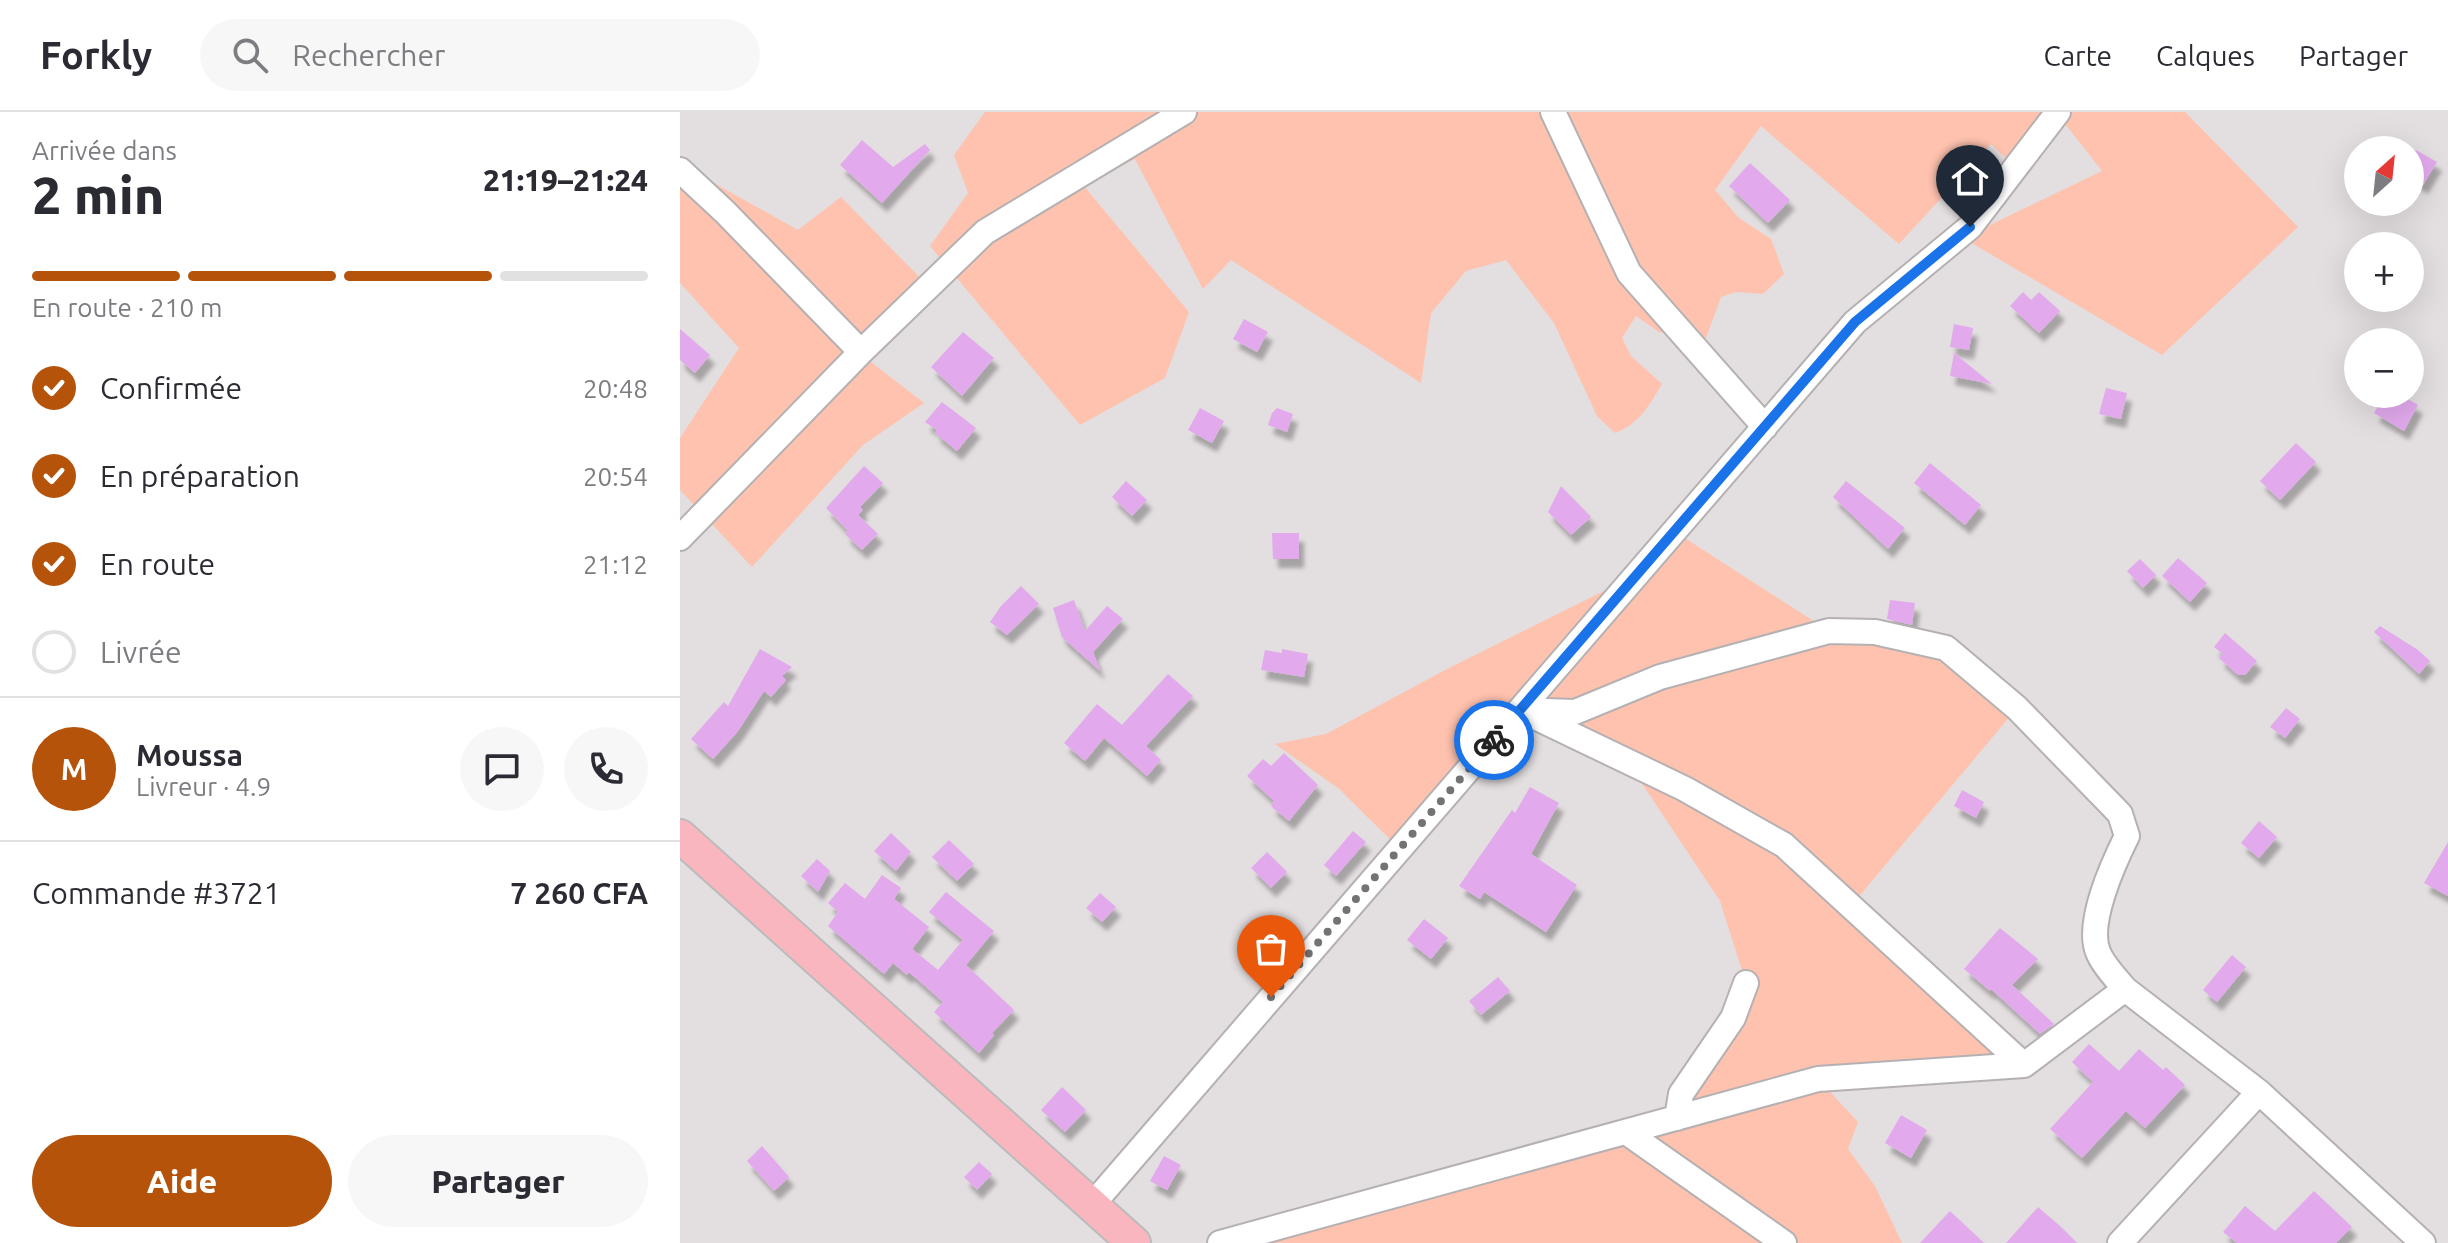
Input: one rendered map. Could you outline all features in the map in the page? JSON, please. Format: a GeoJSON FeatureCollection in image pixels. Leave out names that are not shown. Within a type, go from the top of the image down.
{"type":"FeatureCollection","features":[{"type":"Feature","properties":{"kind":"main road"},"geometry":{"type":"LineString","coordinates":[[680,836],[1134,1243]]}},
{"type":"Feature","properties":{"kind":"street"},"geometry":{"type":"LineString","coordinates":[[680,538],[861,352],[985,232],[1184,112]]}},
{"type":"Feature","properties":{"kind":"street"},"geometry":{"type":"LineString","coordinates":[[1553,112],[1629,273],[1765,427]]}},
{"type":"Feature","properties":{"kind":"street"},"geometry":{"type":"LineString","coordinates":[[1092,1205],[1855,322],[1970,227],[2058,112]]}},
{"type":"Feature","properties":{"kind":"street"},"geometry":{"type":"LineString","coordinates":[[680,170],[861,352]]}},
{"type":"Feature","properties":{"kind":"street"},"geometry":{"type":"LineString","coordinates":[[1520,710],[1575,712],[1660,677],[1829,631],[1875,632],[1946,648],[2017,708],[2120,814],[2127,836],[2108,876],[2096,925],[2097,951],[2125,989],[2259,1092],[2418,1241]]}},
{"type":"Feature","properties":{"kind":"street"},"geometry":{"type":"LineString","coordinates":[[1520,710],[1685,789],[1784,845],[2024,1065]]}},
{"type":"Feature","properties":{"kind":"street"},"geometry":{"type":"LineString","coordinates":[[1677,1118],[1681,1094],[1733,1018],[1746,983]]}},
{"type":"Feature","properties":{"kind":"street"},"geometry":{"type":"LineString","coordinates":[[1220,1243],[1818,1079],[2024,1065],[2125,989]]}},
{"type":"Feature","properties":{"kind":"street"},"geometry":{"type":"LineString","coordinates":[[2120,1243],[2259,1092]]}},
{"type":"Feature","properties":{"kind":"street"},"geometry":{"type":"LineString","coordinates":[[1626,1132],[1784,1243]]}},
{"type":"Feature","properties":{"kind":"shaded area"},"geometry":{"type":"Polygon","coordinates":[[[985,112],[2185,112],[2298,227],[2162,355],[1963,238],[2102,171],[2065,124],[2018,170],[1991,144],[1899,244],[1761,126],[1715,190],[1739,218],[1771,239],[1784,274],[1763,294],[1736,292],[1721,297],[1706,338],[1659,332],[1636,316],[1622,338],[1631,356],[1662,384],[1637,419],[1615,433],[1597,416],[1554,323],[1506,260],[1466,271],[1431,313],[1421,383],[1231,260],[1203,289],[1135,159],[1083,185],[1189,312],[1165,378],[1080,425],[930,246],[968,193],[954,155],[985,112]]]}},
{"type":"Feature","properties":{"kind":"shaded area"},"geometry":{"type":"Polygon","coordinates":[[[680,164],[798,230],[841,197],[933,291],[858,352],[924,403],[863,445],[752,567],[680,490],[680,438],[739,348],[680,283],[680,164]]]}},
{"type":"Feature","properties":{"kind":"shaded area"},"geometry":{"type":"Polygon","coordinates":[[[1674,531],[1829,631],[1946,648],[2017,708],[1851,906],[2024,1065],[1819,1080],[1858,1122],[1848,1149],[1875,1186],[1902,1243],[1220,1243],[1676,1118],[1746,983],[1720,901],[1627,761],[1520,710],[1400,849],[1338,788],[1275,744],[1326,734],[1447,669],[1636,575],[1674,531]]]}},
{"type":"Feature","properties":{"kind":"building"},"geometry":{"type":"Polygon","coordinates":[[[862,140],[893,167],[925,144],[930,150],[882,203],[840,165],[862,140]]]}},
{"type":"Feature","properties":{"kind":"building"},"geometry":{"type":"Polygon","coordinates":[[[2424,155],[2437,162],[2424,183],[2424,155]]]}},
{"type":"Feature","properties":{"kind":"building"},"geometry":{"type":"Polygon","coordinates":[[[1750,163],[1790,200],[1768,223],[1729,186],[1750,163]]]}},
{"type":"Feature","properties":{"kind":"building"},"geometry":{"type":"Polygon","coordinates":[[[2023,292],[2031,300],[2039,292],[2060,311],[2039,333],[2010,306],[2023,292]]]}},
{"type":"Feature","properties":{"kind":"building"},"geometry":{"type":"Polygon","coordinates":[[[1244,319],[1268,332],[1257,352],[1233,339],[1244,319]]]}},
{"type":"Feature","properties":{"kind":"building"},"geometry":{"type":"Polygon","coordinates":[[[1954,324],[1973,328],[1969,350],[1950,347],[1954,324]]]}},
{"type":"Feature","properties":{"kind":"building"},"geometry":{"type":"Polygon","coordinates":[[[680,329],[710,355],[695,373],[680,360],[680,329]]]}},
{"type":"Feature","properties":{"kind":"building"},"geometry":{"type":"Polygon","coordinates":[[[963,332],[994,358],[962,396],[931,367],[963,332]]]}},
{"type":"Feature","properties":{"kind":"building"},"geometry":{"type":"Polygon","coordinates":[[[1954,353],[1992,384],[1950,376],[1954,353]]]}},
{"type":"Feature","properties":{"kind":"building"},"geometry":{"type":"Polygon","coordinates":[[[2106,388],[2127,393],[2121,419],[2099,414],[2106,388]]]}},
{"type":"Feature","properties":{"kind":"building"},"geometry":{"type":"Polygon","coordinates":[[[942,402],[976,428],[957,451],[925,422],[942,402]]]}},
{"type":"Feature","properties":{"kind":"building"},"geometry":{"type":"Polygon","coordinates":[[[1200,408],[1224,421],[1212,443],[1188,430],[1200,408]]]}},
{"type":"Feature","properties":{"kind":"building"},"geometry":{"type":"Polygon","coordinates":[[[1277,408],[1293,414],[1287,432],[1268,425],[1277,408]]]}},
{"type":"Feature","properties":{"kind":"building"},"geometry":{"type":"Polygon","coordinates":[[[2377,408],[2416,408],[2404,431],[2374,413],[2377,408]]]}},
{"type":"Feature","properties":{"kind":"building"},"geometry":{"type":"Polygon","coordinates":[[[2296,443],[2316,462],[2280,500],[2260,481],[2296,443]]]}},
{"type":"Feature","properties":{"kind":"building"},"geometry":{"type":"Polygon","coordinates":[[[1930,463],[1981,505],[1965,525],[1914,483],[1930,463]]]}},
{"type":"Feature","properties":{"kind":"building"},"geometry":{"type":"Polygon","coordinates":[[[864,466],[883,483],[860,507],[863,510],[858,515],[878,534],[862,550],[845,534],[848,531],[826,508],[864,466]]]}},
{"type":"Feature","properties":{"kind":"building"},"geometry":{"type":"Polygon","coordinates":[[[1126,481],[1147,500],[1132,516],[1112,497],[1126,481]]]}},
{"type":"Feature","properties":{"kind":"building"},"geometry":{"type":"Polygon","coordinates":[[[1846,481],[1905,528],[1888,549],[1833,497],[1846,481]]]}},
{"type":"Feature","properties":{"kind":"building"},"geometry":{"type":"Polygon","coordinates":[[[1561,486],[1591,517],[1571,535],[1548,512],[1561,486]]]}},
{"type":"Feature","properties":{"kind":"building"},"geometry":{"type":"Polygon","coordinates":[[[1272,533],[1299,533],[1299,559],[1273,559],[1272,533]]]}},
{"type":"Feature","properties":{"kind":"building"},"geometry":{"type":"Polygon","coordinates":[[[2178,558],[2207,583],[2190,602],[2162,576],[2178,558]]]}},
{"type":"Feature","properties":{"kind":"building"},"geometry":{"type":"Polygon","coordinates":[[[2140,559],[2156,575],[2143,588],[2127,571],[2140,559]]]}},
{"type":"Feature","properties":{"kind":"building"},"geometry":{"type":"Polygon","coordinates":[[[1021,586],[1039,604],[1007,635],[990,622],[1021,586]]]}},
{"type":"Feature","properties":{"kind":"building"},"geometry":{"type":"Polygon","coordinates":[[[1074,600],[1085,631],[1107,606],[1123,619],[1093,652],[1100,671],[1062,637],[1053,608],[1074,600]]]}},
{"type":"Feature","properties":{"kind":"building"},"geometry":{"type":"Polygon","coordinates":[[[1890,600],[1915,603],[1912,625],[1887,619],[1890,600]]]}},
{"type":"Feature","properties":{"kind":"building"},"geometry":{"type":"Polygon","coordinates":[[[2380,626],[2430,661],[2419,674],[2374,632],[2380,626]]]}},
{"type":"Feature","properties":{"kind":"building"},"geometry":{"type":"Polygon","coordinates":[[[2225,633],[2257,661],[2245,675],[2238,675],[2219,658],[2223,654],[2214,647],[2225,633]]]}},
{"type":"Feature","properties":{"kind":"building"},"geometry":{"type":"Polygon","coordinates":[[[760,649],[792,667],[782,676],[786,680],[771,697],[764,691],[738,731],[713,759],[691,739],[724,702],[728,706],[760,649]]]}},
{"type":"Feature","properties":{"kind":"building"},"geometry":{"type":"Polygon","coordinates":[[[1282,649],[1308,654],[1304,677],[1261,670],[1265,650],[1282,653],[1282,649]]]}},
{"type":"Feature","properties":{"kind":"building"},"geometry":{"type":"Polygon","coordinates":[[[1168,674],[1193,696],[1146,746],[1161,760],[1147,776],[1104,738],[1085,761],[1064,743],[1097,704],[1122,725],[1168,674]]]}},
{"type":"Feature","properties":{"kind":"building"},"geometry":{"type":"Polygon","coordinates":[[[2286,708],[2300,719],[2285,738],[2270,727],[2286,708]]]}},
{"type":"Feature","properties":{"kind":"building"},"geometry":{"type":"Polygon","coordinates":[[[1284,753],[1318,785],[1289,821],[1271,806],[1274,801],[1247,776],[1263,759],[1271,766],[1284,753]]]}},
{"type":"Feature","properties":{"kind":"building"},"geometry":{"type":"Polygon","coordinates":[[[1530,787],[1559,803],[1531,854],[1577,885],[1546,932],[1484,892],[1480,899],[1459,886],[1512,810],[1515,813],[1530,787]]]}},
{"type":"Feature","properties":{"kind":"building"},"geometry":{"type":"Polygon","coordinates":[[[1962,790],[1984,802],[1976,818],[1954,806],[1962,790]]]}},
{"type":"Feature","properties":{"kind":"building"},"geometry":{"type":"Polygon","coordinates":[[[2259,821],[2277,837],[2259,858],[2241,843],[2259,821]]]}},
{"type":"Feature","properties":{"kind":"building"},"geometry":{"type":"Polygon","coordinates":[[[1353,831],[1366,842],[1336,876],[1324,865],[1353,831]]]}},
{"type":"Feature","properties":{"kind":"building"},"geometry":{"type":"Polygon","coordinates":[[[891,833],[911,852],[896,871],[874,851],[891,833]]]}},
{"type":"Feature","properties":{"kind":"building"},"geometry":{"type":"Polygon","coordinates":[[[949,840],[974,864],[957,881],[932,857],[949,840]]]}},
{"type":"Feature","properties":{"kind":"building"},"geometry":{"type":"Polygon","coordinates":[[[2448,842],[2448,896],[2424,883],[2448,842]]]}},
{"type":"Feature","properties":{"kind":"building"},"geometry":{"type":"Polygon","coordinates":[[[1267,852],[1287,872],[1271,888],[1251,868],[1267,852]]]}},
{"type":"Feature","properties":{"kind":"building"},"geometry":{"type":"Polygon","coordinates":[[[817,859],[830,871],[818,892],[801,876],[817,859]]]}},
{"type":"Feature","properties":{"kind":"building"},"geometry":{"type":"Polygon","coordinates":[[[882,875],[901,888],[894,899],[929,927],[912,949],[938,970],[963,940],[929,912],[946,892],[994,931],[966,965],[1014,1010],[992,1033],[994,1035],[979,1053],[934,1012],[943,1002],[909,972],[907,975],[893,963],[884,974],[828,926],[838,912],[828,903],[845,883],[865,899],[882,875]]]}},
{"type":"Feature","properties":{"kind":"building"},"geometry":{"type":"Polygon","coordinates":[[[1100,893],[1116,907],[1102,922],[1086,908],[1100,893]]]}},
{"type":"Feature","properties":{"kind":"building"},"geometry":{"type":"Polygon","coordinates":[[[1424,919],[1448,938],[1431,959],[1407,940],[1424,919]]]}},
{"type":"Feature","properties":{"kind":"building"},"geometry":{"type":"Polygon","coordinates":[[[2000,928],[2038,959],[2012,985],[2054,1024],[2040,1034],[1964,969],[2000,928]]]}},
{"type":"Feature","properties":{"kind":"building"},"geometry":{"type":"Polygon","coordinates":[[[2232,955],[2246,967],[2217,1002],[2203,990],[2232,955]]]}},
{"type":"Feature","properties":{"kind":"building"},"geometry":{"type":"Polygon","coordinates":[[[1498,977],[1510,991],[1481,1015],[1469,1001],[1498,977]]]}},
{"type":"Feature","properties":{"kind":"building"},"geometry":{"type":"Polygon","coordinates":[[[2089,1044],[2119,1071],[2139,1049],[2163,1070],[2166,1067],[2185,1085],[2145,1128],[2126,1111],[2082,1158],[2050,1129],[2093,1082],[2072,1062],[2089,1044]]]}},
{"type":"Feature","properties":{"kind":"building"},"geometry":{"type":"Polygon","coordinates":[[[1062,1087],[1086,1110],[1065,1132],[1041,1110],[1062,1087]]]}},
{"type":"Feature","properties":{"kind":"building"},"geometry":{"type":"Polygon","coordinates":[[[1901,1115],[1927,1130],[1911,1158],[1885,1143],[1901,1115]]]}},
{"type":"Feature","properties":{"kind":"building"},"geometry":{"type":"Polygon","coordinates":[[[762,1146],[789,1177],[774,1191],[747,1161],[762,1146]]]}},
{"type":"Feature","properties":{"kind":"building"},"geometry":{"type":"Polygon","coordinates":[[[1164,1156],[1181,1165],[1167,1190],[1150,1181],[1164,1156]]]}},
{"type":"Feature","properties":{"kind":"building"},"geometry":{"type":"Polygon","coordinates":[[[979,1162],[992,1174],[977,1190],[964,1177],[979,1162]]]}},
{"type":"Feature","properties":{"kind":"building"},"geometry":{"type":"Polygon","coordinates":[[[2314,1191],[2352,1227],[2336,1243],[2237,1243],[2223,1232],[2245,1206],[2275,1231],[2314,1191]]]}},
{"type":"Feature","properties":{"kind":"building"},"geometry":{"type":"Polygon","coordinates":[[[2038,1207],[2060,1226],[2077,1243],[2006,1243],[2038,1207]]]}},
{"type":"Feature","properties":{"kind":"building"},"geometry":{"type":"Polygon","coordinates":[[[1950,1211],[1984,1243],[1920,1243],[1950,1211]]]}},
{"type":"Feature","properties":{"kind":"way so far"},"geometry":{"type":"LineString","coordinates":[[1271,997],[1494,740]]}},
{"type":"Feature","properties":{"kind":"route"},"geometry":{"type":"LineString","coordinates":[[1494,740],[1855,322],[1970,227]]}}]}
